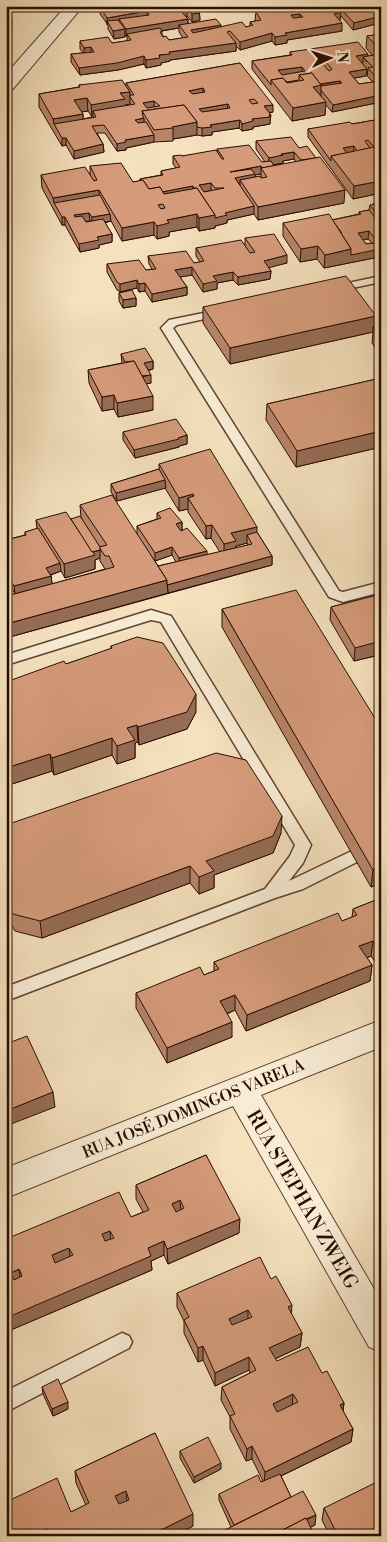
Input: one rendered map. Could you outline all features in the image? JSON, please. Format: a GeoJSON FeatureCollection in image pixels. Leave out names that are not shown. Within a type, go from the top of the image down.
{"type":"FeatureCollection","features":[{"type":"Feature","properties":{"kind":"street"},"geometry":{"type":"LineString","coordinates":[[6,86],[75,6]]}},
{"type":"Feature","properties":{"kind":"street","name":"RUA JOSÉ DOMINGOS VARELA"},"geometry":{"type":"LineString","coordinates":[[6,1183],[381,1033]]}},
{"type":"Feature","properties":{"kind":"street","name":"RUA STEPHAN ZWEIG"},"geometry":{"type":"LineString","coordinates":[[240,1089],[381,1335]]}},
{"type":"Feature","properties":{"kind":"lane"},"geometry":{"type":"LineString","coordinates":[[324,290],[381,279]]}},
{"type":"Feature","properties":{"kind":"lane"},"geometry":{"type":"LineString","coordinates":[[239,308],[173,322],[167,328],[334,594],[343,597],[381,588]]}},
{"type":"Feature","properties":{"kind":"lane"},"geometry":{"type":"LineString","coordinates":[[6,660],[151,614],[166,619],[303,845],[297,859],[272,893]]}},
{"type":"Feature","properties":{"kind":"lane"},"geometry":{"type":"LineString","coordinates":[[6,994],[297,884],[380,837]]}},
{"type":"Feature","properties":{"kind":"lane"},"geometry":{"type":"LineString","coordinates":[[6,1402],[122,1342]]}},
{"type":"Feature","properties":{"kind":"building"},"geometry":{"type":"Polygon","coordinates":[[[150,6],[152,8],[161,6],[199,6],[195,8],[200,13],[192,14],[187,9],[180,10],[188,19],[126,29],[119,19],[149,15],[147,11],[107,18],[100,7],[150,6]]]}},
{"type":"Feature","properties":{"kind":"building"},"geometry":{"type":"Polygon","coordinates":[[[293,6],[336,6],[341,12],[334,14],[342,23],[285,33],[287,35],[275,37],[272,33],[240,42],[230,31],[227,32],[236,43],[169,52],[170,54],[159,55],[160,58],[146,60],[144,56],[117,63],[79,68],[71,54],[94,52],[91,47],[84,48],[80,41],[108,37],[112,43],[131,40],[127,34],[160,28],[163,37],[166,36],[169,40],[188,37],[179,25],[216,19],[221,25],[191,30],[193,33],[242,22],[246,27],[253,25],[250,22],[261,20],[256,12],[293,6]],[[300,14],[291,15],[293,18],[303,17],[300,14]]]}},
{"type":"Feature","properties":{"kind":"building"},"geometry":{"type":"Polygon","coordinates":[[[349,6],[381,6],[381,19],[379,20],[377,17],[354,23],[340,8],[349,6]]]}},
{"type":"Feature","properties":{"kind":"building"},"geometry":{"type":"Polygon","coordinates":[[[6,14],[11,14],[11,23],[6,23],[6,14]]]}},
{"type":"Feature","properties":{"kind":"building"},"geometry":{"type":"Polygon","coordinates":[[[118,20],[125,29],[113,31],[107,21],[118,20]]]}},
{"type":"Feature","properties":{"kind":"building"},"geometry":{"type":"Polygon","coordinates":[[[381,34],[381,51],[367,36],[381,34]]]}},
{"type":"Feature","properties":{"kind":"building"},"geometry":{"type":"Polygon","coordinates":[[[358,42],[368,54],[356,56],[367,69],[349,72],[359,84],[379,81],[368,68],[373,67],[363,57],[379,54],[381,56],[381,95],[333,105],[321,90],[321,86],[342,83],[340,81],[320,84],[312,73],[299,75],[299,80],[287,82],[283,78],[271,80],[271,85],[252,61],[292,55],[290,52],[358,42]],[[325,61],[321,62],[329,71],[332,69],[325,61]],[[302,67],[278,70],[282,75],[305,71],[302,67]]]}},
{"type":"Feature","properties":{"kind":"building"},"geometry":{"type":"Polygon","coordinates":[[[240,63],[273,105],[264,106],[271,115],[269,115],[270,117],[252,119],[253,121],[242,124],[240,120],[202,128],[197,127],[197,122],[184,105],[142,111],[144,118],[135,120],[138,123],[146,122],[154,135],[125,140],[126,142],[117,144],[104,125],[92,126],[103,144],[74,151],[66,138],[62,138],[54,124],[96,117],[93,111],[135,104],[130,97],[130,95],[134,95],[126,83],[240,63]],[[203,88],[189,91],[193,94],[205,92],[203,88]],[[254,99],[249,100],[252,104],[258,103],[254,99]],[[154,101],[143,103],[147,108],[160,106],[154,101]],[[228,104],[199,109],[202,112],[230,108],[228,104]]]}},
{"type":"Feature","properties":{"kind":"building"},"geometry":{"type":"Polygon","coordinates":[[[312,73],[321,85],[313,87],[326,102],[293,108],[271,80],[283,78],[287,83],[304,80],[299,75],[312,73]]]}},
{"type":"Feature","properties":{"kind":"building"},"geometry":{"type":"Polygon","coordinates":[[[122,80],[130,92],[120,93],[125,99],[91,105],[87,98],[74,100],[83,114],[53,119],[39,94],[80,87],[79,85],[122,80]]]}},
{"type":"Feature","properties":{"kind":"building"},"geometry":{"type":"Polygon","coordinates":[[[184,105],[197,122],[173,128],[154,130],[142,111],[184,105]]]}},
{"type":"Feature","properties":{"kind":"building"},"geometry":{"type":"Polygon","coordinates":[[[381,119],[381,151],[378,152],[368,140],[365,141],[370,148],[357,151],[354,146],[343,148],[347,153],[331,156],[331,161],[308,129],[350,122],[352,124],[381,119]]]}},
{"type":"Feature","properties":{"kind":"building"},"geometry":{"type":"Polygon","coordinates":[[[291,137],[299,148],[307,146],[316,158],[301,160],[294,152],[269,158],[256,141],[291,137]]]}},
{"type":"Feature","properties":{"kind":"building"},"geometry":{"type":"Polygon","coordinates":[[[249,145],[262,162],[271,161],[274,166],[262,168],[261,166],[230,172],[251,169],[255,174],[235,178],[254,206],[225,213],[227,215],[215,218],[215,215],[197,188],[193,186],[162,192],[160,187],[149,189],[143,180],[141,181],[140,179],[163,175],[161,171],[180,167],[173,156],[216,150],[224,159],[217,149],[249,145]],[[211,183],[199,185],[204,192],[224,188],[215,188],[211,183]]]}},
{"type":"Feature","properties":{"kind":"building"},"geometry":{"type":"Polygon","coordinates":[[[374,147],[381,156],[381,181],[354,186],[331,156],[374,147]]]}},
{"type":"Feature","properties":{"kind":"building"},"geometry":{"type":"Polygon","coordinates":[[[320,157],[345,190],[258,207],[240,180],[260,176],[261,178],[267,177],[261,168],[320,157]]]}},
{"type":"Feature","properties":{"kind":"building"},"geometry":{"type":"Polygon","coordinates":[[[121,163],[133,182],[143,180],[149,189],[160,187],[164,194],[197,188],[215,215],[199,218],[197,214],[167,220],[169,223],[157,226],[154,222],[122,228],[99,190],[53,198],[41,175],[85,167],[94,181],[97,180],[90,166],[121,163]],[[163,204],[158,205],[161,209],[165,208],[163,204]]]}},
{"type":"Feature","properties":{"kind":"building"},"geometry":{"type":"Polygon","coordinates":[[[100,195],[110,214],[92,217],[89,213],[74,215],[75,217],[82,216],[86,222],[103,219],[112,234],[97,237],[99,240],[79,244],[65,217],[62,217],[54,203],[100,195]]]}},
{"type":"Feature","properties":{"kind":"building"},"geometry":{"type":"Polygon","coordinates":[[[381,202],[381,219],[370,205],[381,202]]]}},
{"type":"Feature","properties":{"kind":"building"},"geometry":{"type":"Polygon","coordinates":[[[369,210],[381,225],[381,246],[369,231],[358,233],[366,244],[375,243],[380,249],[351,255],[351,249],[332,220],[361,214],[359,212],[369,210]]]}},
{"type":"Feature","properties":{"kind":"building"},"geometry":{"type":"Polygon","coordinates":[[[329,214],[351,249],[325,255],[318,246],[301,249],[283,223],[329,214]]]}},
{"type":"Feature","properties":{"kind":"building"},"geometry":{"type":"Polygon","coordinates":[[[274,234],[287,255],[264,261],[271,271],[238,277],[233,272],[213,276],[217,281],[203,284],[192,267],[175,270],[187,287],[152,294],[145,283],[139,284],[137,280],[120,284],[117,282],[107,264],[139,260],[146,270],[156,269],[148,256],[186,251],[194,263],[204,261],[196,248],[241,240],[250,253],[255,252],[245,238],[274,234]]]}},
{"type":"Feature","properties":{"kind":"building"},"geometry":{"type":"Polygon","coordinates":[[[346,276],[376,316],[230,348],[203,307],[346,276]]]}},
{"type":"Feature","properties":{"kind":"building"},"geometry":{"type":"Polygon","coordinates":[[[132,290],[136,298],[123,300],[119,293],[132,290]]]}},
{"type":"Feature","properties":{"kind":"building"},"geometry":{"type":"Polygon","coordinates":[[[381,326],[381,337],[373,327],[381,326]]]}},
{"type":"Feature","properties":{"kind":"building"},"geometry":{"type":"Polygon","coordinates":[[[145,348],[153,361],[144,363],[151,375],[142,376],[134,361],[125,362],[121,354],[145,348]]]}},
{"type":"Feature","properties":{"kind":"building"},"geometry":{"type":"Polygon","coordinates":[[[134,361],[153,396],[117,403],[114,395],[102,397],[88,370],[134,361]]]}},
{"type":"Feature","properties":{"kind":"building"},"geometry":{"type":"Polygon","coordinates":[[[381,378],[381,431],[297,451],[267,404],[381,378]]]}},
{"type":"Feature","properties":{"kind":"building"},"geometry":{"type":"Polygon","coordinates":[[[176,419],[187,435],[179,439],[134,450],[123,432],[176,419]]]}},
{"type":"Feature","properties":{"kind":"building"},"geometry":{"type":"Polygon","coordinates":[[[210,449],[257,527],[231,533],[236,541],[224,544],[212,525],[206,526],[188,498],[194,496],[193,494],[179,498],[159,464],[210,449]]]}},
{"type":"Feature","properties":{"kind":"building"},"geometry":{"type":"Polygon","coordinates":[[[159,469],[165,480],[116,493],[111,484],[159,469]]]}},
{"type":"Feature","properties":{"kind":"building"},"geometry":{"type":"Polygon","coordinates":[[[112,495],[167,580],[6,624],[6,594],[7,596],[114,567],[109,556],[105,556],[99,547],[107,545],[80,505],[112,495]]]}},
{"type":"Feature","properties":{"kind":"building"},"geometry":{"type":"Polygon","coordinates":[[[170,508],[182,522],[176,524],[181,531],[187,528],[207,551],[179,558],[172,547],[155,553],[137,526],[161,518],[157,513],[170,508]]]}},
{"type":"Feature","properties":{"kind":"building"},"geometry":{"type":"Polygon","coordinates":[[[66,512],[95,555],[64,564],[36,520],[66,512]]]}},
{"type":"Feature","properties":{"kind":"building"},"geometry":{"type":"Polygon","coordinates":[[[80,516],[100,547],[100,550],[92,552],[71,519],[80,516]]]}},
{"type":"Feature","properties":{"kind":"building"},"geometry":{"type":"Polygon","coordinates":[[[38,528],[60,563],[46,568],[51,576],[14,586],[9,578],[6,578],[6,540],[26,535],[25,532],[38,528]]]}},
{"type":"Feature","properties":{"kind":"building"},"geometry":{"type":"Polygon","coordinates":[[[257,532],[272,556],[167,585],[167,580],[158,566],[252,544],[247,535],[257,532]]]}},
{"type":"Feature","properties":{"kind":"building"},"geometry":{"type":"Polygon","coordinates":[[[296,590],[381,728],[381,867],[373,870],[222,609],[296,590]]]}},
{"type":"Feature","properties":{"kind":"building"},"geometry":{"type":"Polygon","coordinates":[[[381,594],[381,637],[375,638],[377,642],[355,648],[331,607],[381,594]]]}},
{"type":"Feature","properties":{"kind":"building"},"geometry":{"type":"Polygon","coordinates":[[[137,637],[163,643],[196,694],[187,712],[138,727],[137,725],[127,728],[135,740],[117,746],[112,738],[52,758],[50,754],[6,768],[6,682],[64,661],[66,664],[137,637]]]}},
{"type":"Feature","properties":{"kind":"building"},"geometry":{"type":"Polygon","coordinates":[[[216,753],[246,760],[282,816],[273,836],[206,861],[214,871],[199,877],[190,866],[40,921],[13,914],[6,901],[6,825],[216,753]]]}},
{"type":"Feature","properties":{"kind":"building"},"geometry":{"type":"Polygon","coordinates":[[[381,898],[381,952],[373,941],[359,946],[372,965],[247,1015],[235,995],[220,1001],[232,1022],[167,1048],[136,993],[200,967],[204,975],[219,969],[214,962],[338,913],[342,921],[357,915],[353,909],[381,898]]]}},
{"type":"Feature","properties":{"kind":"building"},"geometry":{"type":"Polygon","coordinates":[[[27,1036],[53,1092],[6,1111],[6,1044],[27,1036]]]}},
{"type":"Feature","properties":{"kind":"building"},"geometry":{"type":"Polygon","coordinates":[[[206,1155],[240,1219],[167,1249],[164,1241],[148,1248],[151,1256],[6,1318],[6,1239],[119,1192],[131,1217],[149,1210],[136,1185],[206,1155]],[[180,1200],[172,1204],[176,1212],[184,1208],[180,1200]],[[110,1231],[102,1234],[105,1241],[114,1238],[110,1231]],[[69,1248],[52,1255],[55,1263],[73,1255],[69,1248]],[[19,1269],[11,1273],[14,1280],[22,1276],[19,1269]]]}},
{"type":"Feature","properties":{"kind":"building"},"geometry":{"type":"Polygon","coordinates":[[[260,1257],[271,1279],[276,1276],[292,1305],[288,1307],[302,1333],[269,1348],[277,1361],[308,1347],[322,1373],[327,1371],[344,1403],[340,1405],[353,1429],[265,1472],[252,1446],[247,1449],[230,1416],[235,1414],[222,1387],[256,1370],[249,1357],[215,1373],[203,1346],[198,1348],[184,1320],[189,1317],[177,1293],[260,1257]],[[248,1310],[229,1319],[232,1325],[252,1317],[248,1310]],[[293,1394],[273,1404],[277,1412],[298,1402],[293,1394]]]}},
{"type":"Feature","properties":{"kind":"building"},"geometry":{"type":"Polygon","coordinates":[[[58,1379],[68,1402],[52,1409],[42,1387],[58,1379]]]}},
{"type":"Feature","properties":{"kind":"building"},"geometry":{"type":"Polygon","coordinates":[[[155,1433],[193,1514],[149,1536],[49,1536],[47,1529],[37,1533],[38,1536],[6,1536],[6,1502],[57,1478],[71,1512],[89,1503],[75,1471],[155,1433]],[[126,1491],[115,1496],[119,1504],[129,1500],[126,1491]]]}},
{"type":"Feature","properties":{"kind":"building"},"geometry":{"type":"Polygon","coordinates":[[[208,1437],[221,1463],[194,1477],[180,1451],[208,1437]]]}},
{"type":"Feature","properties":{"kind":"building"},"geometry":{"type":"Polygon","coordinates":[[[280,1474],[291,1497],[234,1525],[219,1494],[258,1475],[261,1482],[280,1474]]]}},
{"type":"Feature","properties":{"kind":"building"},"geometry":{"type":"Polygon","coordinates":[[[381,1480],[381,1536],[338,1536],[324,1508],[381,1480]]]}},
{"type":"Feature","properties":{"kind":"building"},"geometry":{"type":"Polygon","coordinates":[[[303,1491],[316,1515],[306,1518],[271,1536],[213,1536],[303,1491]]]}},
{"type":"Feature","properties":{"kind":"building"},"geometry":{"type":"Polygon","coordinates":[[[306,1518],[315,1536],[271,1536],[306,1518]]]}}]}
